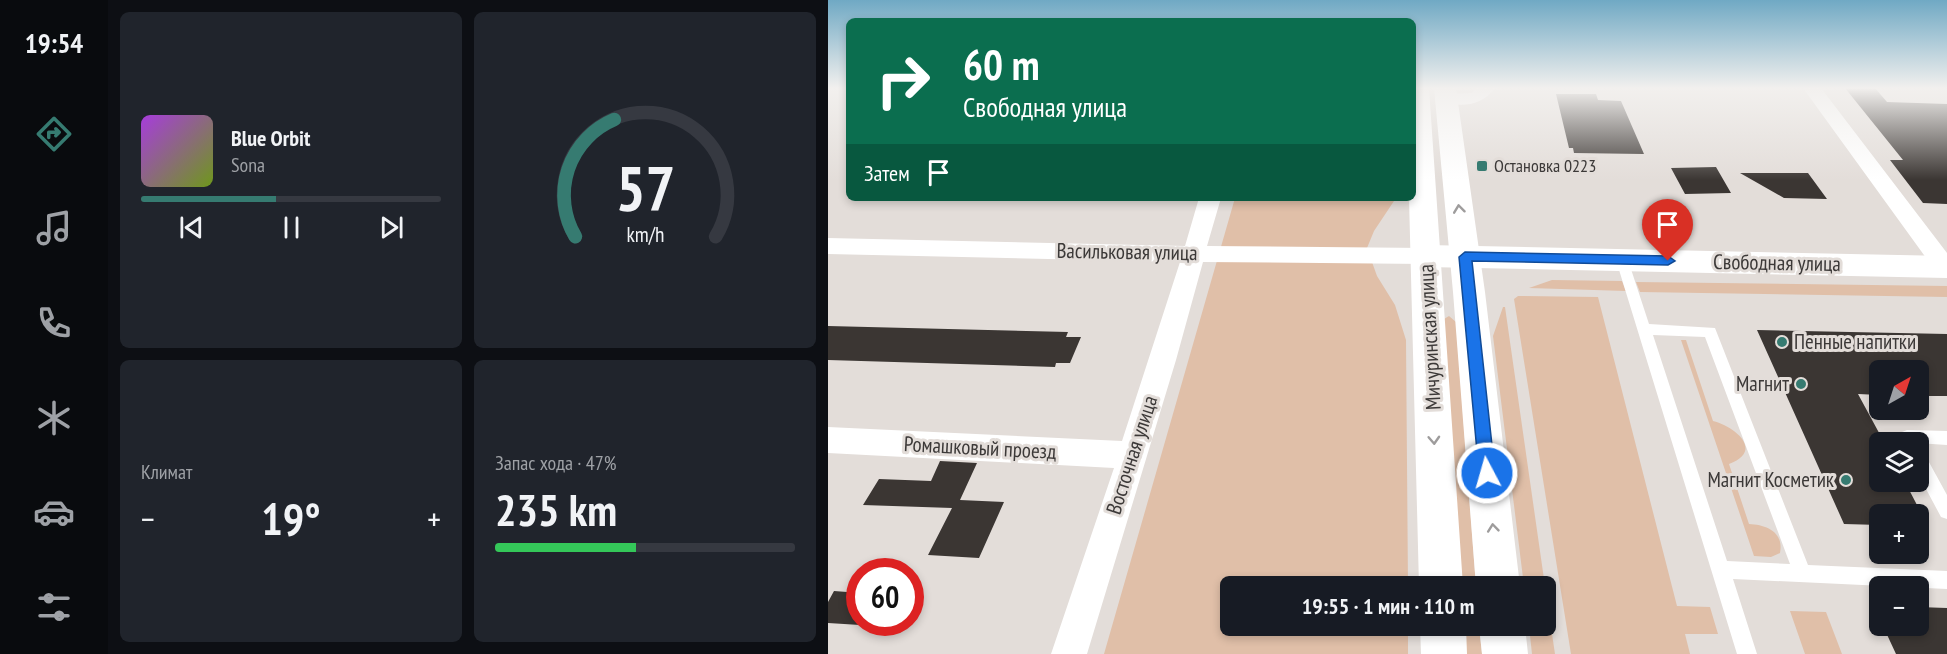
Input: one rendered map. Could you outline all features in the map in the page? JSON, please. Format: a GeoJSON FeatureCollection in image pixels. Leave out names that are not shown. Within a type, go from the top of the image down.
{"type":"FeatureCollection","features":[{"type":"Feature","properties":{"kind":"main road","name":"Мичуринская улица"},"geometry":{"type":"LineString","coordinates":[[1434,119],[1426,256],[1441,576]]}},
{"type":"Feature","properties":{"kind":"main road","name":"Мичуринская улица"},"geometry":{"type":"LineString","coordinates":[[1441,119],[1465,257],[1497,576]]}},
{"type":"Feature","properties":{"kind":"main road","name":"Свободная улица"},"geometry":{"type":"LineString","coordinates":[[1426,256],[1946,267]]}},
{"type":"Feature","properties":{"kind":"main road"},"geometry":{"type":"LineString","coordinates":[[1443,636],[1444,654]]}},
{"type":"Feature","properties":{"kind":"main road"},"geometry":{"type":"LineString","coordinates":[[1503,636],[1505,654]]}},
{"type":"Feature","properties":{"kind":"street"},"geometry":{"type":"LineString","coordinates":[[1835,119],[1946,267]]}},
{"type":"Feature","properties":{"kind":"street","name":"Восточная улица"},"geometry":{"type":"LineString","coordinates":[[1069,654],[1209,201]]}},
{"type":"Feature","properties":{"kind":"street","name":"Васильковая улица"},"geometry":{"type":"LineString","coordinates":[[828,246],[1192,254],[1426,256]]}},
{"type":"Feature","properties":{"kind":"street","name":"Ромашковый проезд"},"geometry":{"type":"LineString","coordinates":[[828,440],[1132,455]]}},
{"type":"Feature","properties":{"kind":"lane"},"geometry":{"type":"LineString","coordinates":[[1622,260],[1747,654]]}},
{"type":"Feature","properties":{"kind":"lane"},"geometry":{"type":"LineString","coordinates":[[1643,329],[1710,332],[1802,573]]}},
{"type":"Feature","properties":{"kind":"lane"},"geometry":{"type":"LineString","coordinates":[[1929,438],[1947,438]]}},
{"type":"Feature","properties":{"kind":"lane"},"geometry":{"type":"LineString","coordinates":[[1929,478],[1947,511]]}},
{"type":"Feature","properties":{"kind":"lane"},"geometry":{"type":"LineString","coordinates":[[1721,570],[1947,580]]}},
{"type":"Feature","properties":{"kind":"shaded area"},"geometry":{"type":"Polygon","coordinates":[[[1234,201],[1394,201],[1374,231],[1367,248],[1377,276],[1395,305],[1406,340],[1408,576],[1220,576],[1220,636],[1408,636],[1408,654],[1104,654],[1234,201]]]}},
{"type":"Feature","properties":{"kind":"shaded area"},"geometry":{"type":"Polygon","coordinates":[[[1552,280],[1622,281],[1626,291],[1529,288],[1552,280]]]}},
{"type":"Feature","properties":{"kind":"shaded area"},"geometry":{"type":"Polygon","coordinates":[[[1636,282],[1947,286],[1947,297],[1640,292],[1636,282]]]}},
{"type":"Feature","properties":{"kind":"shaded area"},"geometry":{"type":"Polygon","coordinates":[[[1518,296],[1598,297],[1677,606],[1710,607],[1718,634],[1685,634],[1690,654],[1571,654],[1514,299],[1518,296]]]}},
{"type":"Feature","properties":{"kind":"shaded area"},"geometry":{"type":"Polygon","coordinates":[[[1503,307],[1505,307],[1544,576],[1523,576],[1493,336],[1503,307]]]}},
{"type":"Feature","properties":{"kind":"shaded area"},"geometry":{"type":"Polygon","coordinates":[[[1449,316],[1456,322],[1475,576],[1459,576],[1444,319],[1449,316]]]}},
{"type":"Feature","properties":{"kind":"shaded area"},"geometry":{"type":"Polygon","coordinates":[[[1681,340],[1686,340],[1713,421],[1730,428],[1743,440],[1744,453],[1739,459],[1729,464],[1749,524],[1768,528],[1777,535],[1781,546],[1780,553],[1771,557],[1754,556],[1681,340]]]}},
{"type":"Feature","properties":{"kind":"shaded area"},"geometry":{"type":"Polygon","coordinates":[[[1790,611],[1826,612],[1842,654],[1805,654],[1790,611]]]}},
{"type":"Feature","properties":{"kind":"shaded area"},"geometry":{"type":"Polygon","coordinates":[[[1463,636],[1480,636],[1482,654],[1464,654],[1463,636]]]}},
{"type":"Feature","properties":{"kind":"shaded area"},"geometry":{"type":"Polygon","coordinates":[[[1530,636],[1552,636],[1555,654],[1532,654],[1530,636]]]}},
{"type":"Feature","properties":{"kind":"building"},"geometry":{"type":"Polygon","coordinates":[[[1562,119],[1629,119],[1644,154],[1574,153],[1573,148],[1569,148],[1562,119]]]}},
{"type":"Feature","properties":{"kind":"building"},"geometry":{"type":"Polygon","coordinates":[[[1870,119],[1947,119],[1947,204],[1923,203],[1890,160],[1903,160],[1870,119]]]}},
{"type":"Feature","properties":{"kind":"building"},"geometry":{"type":"Polygon","coordinates":[[[1716,167],[1731,193],[1685,194],[1671,168],[1716,167]]]}},
{"type":"Feature","properties":{"kind":"building"},"geometry":{"type":"Polygon","coordinates":[[[1740,173],[1808,173],[1827,199],[1784,198],[1740,173]]]}},
{"type":"Feature","properties":{"kind":"building"},"geometry":{"type":"Polygon","coordinates":[[[828,326],[1068,332],[1066,337],[1081,337],[1070,363],[1056,363],[1055,367],[828,360],[828,326]]]}},
{"type":"Feature","properties":{"kind":"building"},"geometry":{"type":"Polygon","coordinates":[[[1757,330],[1947,334],[1947,396],[1929,396],[1929,360],[1869,360],[1869,394],[1858,394],[1869,414],[1869,420],[1872,420],[1879,432],[1869,432],[1869,492],[1910,492],[1916,504],[1869,504],[1869,525],[1844,524],[1757,330]]]}},
{"type":"Feature","properties":{"kind":"building"},"geometry":{"type":"Polygon","coordinates":[[[940,461],[977,463],[960,500],[1004,502],[979,558],[928,555],[952,508],[863,505],[879,479],[931,481],[940,461]]]}},
{"type":"Feature","properties":{"kind":"building"},"geometry":{"type":"Polygon","coordinates":[[[834,591],[846,592],[846,624],[828,623],[828,602],[834,591]]]}},
{"type":"Feature","properties":{"kind":"building"},"geometry":{"type":"Polygon","coordinates":[[[1929,607],[1947,608],[1947,654],[1896,654],[1888,636],[1929,636],[1929,607]]]}},
{"type":"Feature","properties":{"kind":"place","name":"Остановка 0223"},"geometry":{"type":"Point","coordinates":[1482,166]}},
{"type":"Feature","properties":{"kind":"place","name":"Пенные напитки"},"geometry":{"type":"Point","coordinates":[1782,342]}},
{"type":"Feature","properties":{"kind":"place","name":"Магнит"},"geometry":{"type":"Point","coordinates":[1801,384]}},
{"type":"Feature","properties":{"kind":"place","name":"Магнит Косметик"},"geometry":{"type":"Point","coordinates":[1846,480]}},
{"type":"Feature","properties":{"kind":"route"},"geometry":{"type":"LineString","coordinates":[[1487,473],[1465,257],[1668,261]]}}]}
